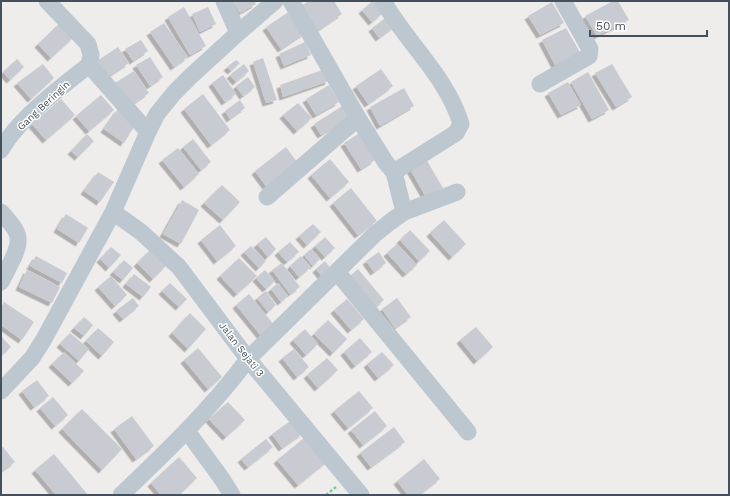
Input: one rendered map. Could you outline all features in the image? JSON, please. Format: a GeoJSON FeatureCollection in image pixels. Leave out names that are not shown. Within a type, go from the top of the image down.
{"type":"FeatureCollection","features":[{"type":"Feature","properties":{"kind":"street"},"geometry":{"type":"LineString","coordinates":[[47,1],[88,44],[91,55],[89,65],[148,132]]}},
{"type":"Feature","properties":{"kind":"street"},"geometry":{"type":"LineString","coordinates":[[224,1],[238,33]]}},
{"type":"Feature","properties":{"kind":"street"},"geometry":{"type":"LineString","coordinates":[[1,391],[32,358],[44,339],[114,212],[148,132],[158,114],[174,93],[238,33],[275,1]]}},
{"type":"Feature","properties":{"kind":"street"},"geometry":{"type":"LineString","coordinates":[[291,1],[358,118],[386,163],[394,172],[404,212]]}},
{"type":"Feature","properties":{"kind":"street"},"geometry":{"type":"LineString","coordinates":[[383,1],[401,29],[427,62],[442,85],[458,113],[461,124],[456,132],[394,172]]}},
{"type":"Feature","properties":{"kind":"street"},"geometry":{"type":"LineString","coordinates":[[540,84],[589,56],[590,49],[563,1]]}},
{"type":"Feature","properties":{"kind":"street","name":"Gang Beringin"},"geometry":{"type":"LineString","coordinates":[[1,150],[23,122],[53,94],[89,65]]}},
{"type":"Feature","properties":{"kind":"street"},"geometry":{"type":"LineString","coordinates":[[267,197],[358,118]]}},
{"type":"Feature","properties":{"kind":"street"},"geometry":{"type":"LineString","coordinates":[[122,495],[187,431],[234,379],[248,359],[374,235],[404,212],[457,192]]}},
{"type":"Feature","properties":{"kind":"street"},"geometry":{"type":"LineString","coordinates":[[1,212],[11,225],[18,238],[17,249],[1,282]]}},
{"type":"Feature","properties":{"kind":"street","name":"Jalan Sejati 3"},"geometry":{"type":"LineString","coordinates":[[114,212],[141,232],[180,266],[248,359],[361,495]]}},
{"type":"Feature","properties":{"kind":"street"},"geometry":{"type":"LineString","coordinates":[[337,272],[468,432]]}},
{"type":"Feature","properties":{"kind":"street"},"geometry":{"type":"LineString","coordinates":[[187,431],[232,495]]}},
{"type":"Feature","properties":{"kind":"building"},"geometry":{"type":"Polygon","coordinates":[[[233,1],[254,1],[256,4],[240,13],[233,1]]]}},
{"type":"Feature","properties":{"kind":"building"},"geometry":{"type":"Polygon","coordinates":[[[309,1],[334,1],[342,14],[314,33],[299,7],[309,1]]]}},
{"type":"Feature","properties":{"kind":"building"},"geometry":{"type":"Polygon","coordinates":[[[373,1],[383,13],[372,22],[362,10],[373,1]]]}},
{"type":"Feature","properties":{"kind":"building"},"geometry":{"type":"Polygon","coordinates":[[[613,1],[618,1],[629,20],[597,36],[585,16],[613,1]]]}},
{"type":"Feature","properties":{"kind":"building"},"geometry":{"type":"Polygon","coordinates":[[[552,2],[564,23],[540,35],[528,16],[552,2]]]}},
{"type":"Feature","properties":{"kind":"building"},"geometry":{"type":"Polygon","coordinates":[[[184,7],[206,46],[190,55],[168,17],[184,7]]]}},
{"type":"Feature","properties":{"kind":"building"},"geometry":{"type":"Polygon","coordinates":[[[208,7],[216,24],[200,32],[192,14],[208,7]]]}},
{"type":"Feature","properties":{"kind":"building"},"geometry":{"type":"Polygon","coordinates":[[[290,11],[305,33],[281,49],[266,27],[290,11]]]}},
{"type":"Feature","properties":{"kind":"building"},"geometry":{"type":"Polygon","coordinates":[[[388,16],[395,26],[379,38],[372,28],[388,16]]]}},
{"type":"Feature","properties":{"kind":"building"},"geometry":{"type":"Polygon","coordinates":[[[60,23],[73,38],[51,58],[38,44],[60,23]]]}},
{"type":"Feature","properties":{"kind":"building"},"geometry":{"type":"Polygon","coordinates":[[[164,23],[188,57],[174,67],[150,32],[164,23]]]}},
{"type":"Feature","properties":{"kind":"building"},"geometry":{"type":"Polygon","coordinates":[[[566,28],[580,52],[555,65],[542,40],[566,28]]]}},
{"type":"Feature","properties":{"kind":"building"},"geometry":{"type":"Polygon","coordinates":[[[141,40],[148,51],[133,61],[125,49],[141,40]]]}},
{"type":"Feature","properties":{"kind":"building"},"geometry":{"type":"Polygon","coordinates":[[[305,42],[311,55],[284,66],[279,54],[305,42]]]}},
{"type":"Feature","properties":{"kind":"building"},"geometry":{"type":"Polygon","coordinates":[[[118,47],[129,63],[108,77],[97,61],[118,47]]]}},
{"type":"Feature","properties":{"kind":"building"},"geometry":{"type":"Polygon","coordinates":[[[150,57],[163,77],[150,86],[136,65],[150,57]]]}},
{"type":"Feature","properties":{"kind":"building"},"geometry":{"type":"Polygon","coordinates":[[[263,58],[277,100],[266,103],[253,62],[263,58]]]}},
{"type":"Feature","properties":{"kind":"building"},"geometry":{"type":"Polygon","coordinates":[[[17,59],[24,67],[10,80],[3,72],[17,59]]]}},
{"type":"Feature","properties":{"kind":"building"},"geometry":{"type":"Polygon","coordinates":[[[236,60],[240,63],[231,71],[227,67],[236,60]]]}},
{"type":"Feature","properties":{"kind":"building"},"geometry":{"type":"Polygon","coordinates":[[[43,64],[54,78],[31,99],[17,83],[43,64]]]}},
{"type":"Feature","properties":{"kind":"building"},"geometry":{"type":"Polygon","coordinates":[[[244,64],[249,71],[236,82],[230,75],[244,64]]]}},
{"type":"Feature","properties":{"kind":"building"},"geometry":{"type":"Polygon","coordinates":[[[612,64],[632,97],[616,107],[595,73],[612,64]]]}},
{"type":"Feature","properties":{"kind":"building"},"geometry":{"type":"Polygon","coordinates":[[[325,69],[329,81],[283,97],[280,85],[325,69]]]}},
{"type":"Feature","properties":{"kind":"building"},"geometry":{"type":"Polygon","coordinates":[[[381,69],[393,86],[368,104],[356,86],[381,69]]]}},
{"type":"Feature","properties":{"kind":"building"},"geometry":{"type":"Polygon","coordinates":[[[134,71],[149,93],[130,106],[115,83],[134,71]]]}},
{"type":"Feature","properties":{"kind":"building"},"geometry":{"type":"Polygon","coordinates":[[[588,72],[609,110],[592,119],[571,82],[588,72]]]}},
{"type":"Feature","properties":{"kind":"building"},"geometry":{"type":"Polygon","coordinates":[[[223,75],[236,94],[225,102],[212,83],[223,75]]]}},
{"type":"Feature","properties":{"kind":"building"},"geometry":{"type":"Polygon","coordinates":[[[248,77],[255,87],[243,96],[236,86],[248,77]]]}},
{"type":"Feature","properties":{"kind":"building"},"geometry":{"type":"Polygon","coordinates":[[[568,82],[581,105],[561,115],[548,93],[568,82]]]}},
{"type":"Feature","properties":{"kind":"building"},"geometry":{"type":"Polygon","coordinates":[[[329,85],[339,102],[316,115],[306,99],[329,85]]]}},
{"type":"Feature","properties":{"kind":"building"},"geometry":{"type":"Polygon","coordinates":[[[404,88],[414,106],[380,126],[370,107],[404,88]]]}},
{"type":"Feature","properties":{"kind":"building"},"geometry":{"type":"Polygon","coordinates":[[[203,94],[230,130],[211,145],[184,109],[203,94]]]}},
{"type":"Feature","properties":{"kind":"building"},"geometry":{"type":"Polygon","coordinates":[[[101,95],[114,110],[89,131],[76,116],[101,95]]]}},
{"type":"Feature","properties":{"kind":"building"},"geometry":{"type":"Polygon","coordinates":[[[61,99],[75,115],[46,140],[32,124],[61,99]]]}},
{"type":"Feature","properties":{"kind":"building"},"geometry":{"type":"Polygon","coordinates":[[[240,100],[245,108],[230,119],[225,111],[240,100]]]}},
{"type":"Feature","properties":{"kind":"building"},"geometry":{"type":"Polygon","coordinates":[[[298,103],[312,118],[297,131],[283,115],[298,103]]]}},
{"type":"Feature","properties":{"kind":"building"},"geometry":{"type":"Polygon","coordinates":[[[344,105],[351,116],[321,135],[314,124],[344,105]]]}},
{"type":"Feature","properties":{"kind":"building"},"geometry":{"type":"Polygon","coordinates":[[[118,109],[137,122],[124,143],[104,129],[118,109]]]}},
{"type":"Feature","properties":{"kind":"building"},"geometry":{"type":"Polygon","coordinates":[[[87,134],[94,141],[78,157],[71,151],[87,134]]]}},
{"type":"Feature","properties":{"kind":"building"},"geometry":{"type":"Polygon","coordinates":[[[358,134],[375,160],[361,169],[344,143],[358,134]]]}},
{"type":"Feature","properties":{"kind":"building"},"geometry":{"type":"Polygon","coordinates":[[[193,139],[211,162],[201,170],[183,147],[193,139]]]}},
{"type":"Feature","properties":{"kind":"building"},"geometry":{"type":"Polygon","coordinates":[[[286,147],[297,162],[266,186],[255,171],[286,147]]]}},
{"type":"Feature","properties":{"kind":"building"},"geometry":{"type":"Polygon","coordinates":[[[178,148],[199,174],[184,187],[162,160],[178,148]]]}},
{"type":"Feature","properties":{"kind":"building"},"geometry":{"type":"Polygon","coordinates":[[[330,159],[349,182],[330,198],[311,175],[330,159]]]}},
{"type":"Feature","properties":{"kind":"building"},"geometry":{"type":"Polygon","coordinates":[[[426,159],[443,188],[426,197],[410,169],[426,159]]]}},
{"type":"Feature","properties":{"kind":"building"},"geometry":{"type":"Polygon","coordinates":[[[98,172],[114,182],[100,202],[84,191],[98,172]]]}},
{"type":"Feature","properties":{"kind":"building"},"geometry":{"type":"Polygon","coordinates":[[[222,185],[240,202],[223,220],[204,203],[222,185]]]}},
{"type":"Feature","properties":{"kind":"building"},"geometry":{"type":"Polygon","coordinates":[[[351,188],[377,221],[358,235],[333,203],[351,188]]]}},
{"type":"Feature","properties":{"kind":"building"},"geometry":{"type":"Polygon","coordinates":[[[182,200],[199,210],[181,244],[163,234],[182,200]]]}},
{"type":"Feature","properties":{"kind":"building"},"geometry":{"type":"Polygon","coordinates":[[[66,214],[88,228],[79,243],[57,229],[66,214]]]}},
{"type":"Feature","properties":{"kind":"building"},"geometry":{"type":"Polygon","coordinates":[[[444,220],[466,244],[452,257],[430,233],[444,220]]]}},
{"type":"Feature","properties":{"kind":"building"},"geometry":{"type":"Polygon","coordinates":[[[313,224],[321,232],[307,245],[299,236],[313,224]]]}},
{"type":"Feature","properties":{"kind":"building"},"geometry":{"type":"Polygon","coordinates":[[[220,225],[236,246],[217,261],[201,240],[220,225]]]}},
{"type":"Feature","properties":{"kind":"building"},"geometry":{"type":"Polygon","coordinates":[[[410,230],[430,251],[419,261],[400,240],[410,230]]]}},
{"type":"Feature","properties":{"kind":"building"},"geometry":{"type":"Polygon","coordinates":[[[266,237],[276,249],[268,257],[257,244],[266,237]]]}},
{"type":"Feature","properties":{"kind":"building"},"geometry":{"type":"Polygon","coordinates":[[[325,237],[335,248],[325,257],[315,246],[325,237]]]}},
{"type":"Feature","properties":{"kind":"building"},"geometry":{"type":"Polygon","coordinates":[[[290,242],[299,252],[287,262],[278,252],[290,242]]]}},
{"type":"Feature","properties":{"kind":"building"},"geometry":{"type":"Polygon","coordinates":[[[397,244],[417,265],[406,274],[387,253],[397,244]]]}},
{"type":"Feature","properties":{"kind":"building"},"geometry":{"type":"Polygon","coordinates":[[[251,246],[266,261],[259,268],[244,252],[251,246]]]}},
{"type":"Feature","properties":{"kind":"building"},"geometry":{"type":"Polygon","coordinates":[[[111,247],[121,255],[109,268],[100,259],[111,247]]]}},
{"type":"Feature","properties":{"kind":"building"},"geometry":{"type":"Polygon","coordinates":[[[311,249],[320,259],[313,266],[304,255],[311,249]]]}},
{"type":"Feature","properties":{"kind":"building"},"geometry":{"type":"Polygon","coordinates":[[[150,250],[166,266],[153,279],[137,263],[150,250]]]}},
{"type":"Feature","properties":{"kind":"building"},"geometry":{"type":"Polygon","coordinates":[[[379,252],[386,263],[374,272],[366,261],[379,252]]]}},
{"type":"Feature","properties":{"kind":"building"},"geometry":{"type":"Polygon","coordinates":[[[36,256],[67,273],[62,283],[30,266],[36,256]]]}},
{"type":"Feature","properties":{"kind":"building"},"geometry":{"type":"Polygon","coordinates":[[[301,256],[311,267],[299,277],[290,266],[301,256]]]}},
{"type":"Feature","properties":{"kind":"building"},"geometry":{"type":"Polygon","coordinates":[[[239,258],[257,276],[237,294],[220,276],[239,258]]]}},
{"type":"Feature","properties":{"kind":"building"},"geometry":{"type":"Polygon","coordinates":[[[124,260],[133,268],[123,280],[113,272],[124,260]]]}},
{"type":"Feature","properties":{"kind":"building"},"geometry":{"type":"Polygon","coordinates":[[[325,261],[333,272],[324,279],[316,269],[325,261]]]}},
{"type":"Feature","properties":{"kind":"building"},"geometry":{"type":"Polygon","coordinates":[[[282,263],[300,287],[290,294],[272,270],[282,263]]]}},
{"type":"Feature","properties":{"kind":"building"},"geometry":{"type":"Polygon","coordinates":[[[358,269],[384,300],[373,309],[347,279],[358,269]]]}},
{"type":"Feature","properties":{"kind":"building"},"geometry":{"type":"Polygon","coordinates":[[[27,270],[60,287],[52,303],[19,287],[27,270]]]}},
{"type":"Feature","properties":{"kind":"building"},"geometry":{"type":"Polygon","coordinates":[[[265,270],[275,281],[266,289],[256,278],[265,270]]]}},
{"type":"Feature","properties":{"kind":"building"},"geometry":{"type":"Polygon","coordinates":[[[134,274],[151,287],[143,297],[126,284],[134,274]]]}},
{"type":"Feature","properties":{"kind":"building"},"geometry":{"type":"Polygon","coordinates":[[[111,276],[127,295],[115,306],[98,287],[111,276]]]}},
{"type":"Feature","properties":{"kind":"building"},"geometry":{"type":"Polygon","coordinates":[[[170,283],[187,299],[179,307],[162,291],[170,283]]]}},
{"type":"Feature","properties":{"kind":"building"},"geometry":{"type":"Polygon","coordinates":[[[278,283],[288,296],[281,302],[271,289],[278,283]]]}},
{"type":"Feature","properties":{"kind":"building"},"geometry":{"type":"Polygon","coordinates":[[[266,291],[276,305],[268,312],[257,298],[266,291]]]}},
{"type":"Feature","properties":{"kind":"building"},"geometry":{"type":"Polygon","coordinates":[[[249,294],[275,326],[262,337],[236,305],[249,294]]]}},
{"type":"Feature","properties":{"kind":"building"},"geometry":{"type":"Polygon","coordinates":[[[133,298],[139,306],[123,319],[116,311],[133,298]]]}},
{"type":"Feature","properties":{"kind":"building"},"geometry":{"type":"Polygon","coordinates":[[[397,298],[411,317],[395,328],[382,309],[397,298]]]}},
{"type":"Feature","properties":{"kind":"building"},"geometry":{"type":"Polygon","coordinates":[[[347,299],[364,319],[351,330],[334,310],[347,299]]]}},
{"type":"Feature","properties":{"kind":"building"},"geometry":{"type":"Polygon","coordinates":[[[4,302],[34,322],[22,340],[1,325],[1,307],[4,302]]]}},
{"type":"Feature","properties":{"kind":"building"},"geometry":{"type":"Polygon","coordinates":[[[190,313],[206,329],[188,349],[172,333],[190,313]]]}},
{"type":"Feature","properties":{"kind":"building"},"geometry":{"type":"Polygon","coordinates":[[[84,317],[93,325],[84,336],[74,328],[84,317]]]}},
{"type":"Feature","properties":{"kind":"building"},"geometry":{"type":"Polygon","coordinates":[[[328,320],[347,339],[333,353],[314,334],[328,320]]]}},
{"type":"Feature","properties":{"kind":"building"},"geometry":{"type":"Polygon","coordinates":[[[476,327],[493,347],[477,361],[460,340],[476,327]]]}},
{"type":"Feature","properties":{"kind":"building"},"geometry":{"type":"Polygon","coordinates":[[[98,328],[114,342],[102,356],[86,341],[98,328]]]}},
{"type":"Feature","properties":{"kind":"building"},"geometry":{"type":"Polygon","coordinates":[[[305,329],[318,344],[306,355],[293,340],[305,329]]]}},
{"type":"Feature","properties":{"kind":"building"},"geometry":{"type":"Polygon","coordinates":[[[70,333],[89,349],[79,361],[60,344],[70,333]]]}},
{"type":"Feature","properties":{"kind":"building"},"geometry":{"type":"Polygon","coordinates":[[[1,336],[11,347],[1,356],[1,336]]]}},
{"type":"Feature","properties":{"kind":"building"},"geometry":{"type":"Polygon","coordinates":[[[360,338],[372,352],[355,366],[344,352],[360,338]]]}},
{"type":"Feature","properties":{"kind":"building"},"geometry":{"type":"Polygon","coordinates":[[[198,348],[222,377],[208,389],[184,360],[198,348]]]}},
{"type":"Feature","properties":{"kind":"building"},"geometry":{"type":"Polygon","coordinates":[[[294,349],[309,367],[297,377],[282,358],[294,349]]]}},
{"type":"Feature","properties":{"kind":"building"},"geometry":{"type":"Polygon","coordinates":[[[64,352],[84,371],[72,383],[52,364],[64,352]]]}},
{"type":"Feature","properties":{"kind":"building"},"geometry":{"type":"Polygon","coordinates":[[[382,352],[394,365],[378,378],[367,364],[382,352]]]}},
{"type":"Feature","properties":{"kind":"building"},"geometry":{"type":"Polygon","coordinates":[[[327,358],[338,370],[318,388],[307,375],[327,358]]]}},
{"type":"Feature","properties":{"kind":"building"},"geometry":{"type":"Polygon","coordinates":[[[37,380],[49,396],[34,407],[22,391],[37,380]]]}},
{"type":"Feature","properties":{"kind":"building"},"geometry":{"type":"Polygon","coordinates":[[[359,391],[373,408],[348,428],[334,411],[359,391]]]}},
{"type":"Feature","properties":{"kind":"building"},"geometry":{"type":"Polygon","coordinates":[[[53,397],[68,415],[55,426],[40,408],[53,397]]]}},
{"type":"Feature","properties":{"kind":"building"},"geometry":{"type":"Polygon","coordinates":[[[228,402],[245,420],[226,437],[209,419],[228,402]]]}},
{"type":"Feature","properties":{"kind":"building"},"geometry":{"type":"Polygon","coordinates":[[[82,409],[122,449],[102,470],[62,429],[82,409]]]}},
{"type":"Feature","properties":{"kind":"building"},"geometry":{"type":"Polygon","coordinates":[[[375,411],[387,426],[363,445],[351,430],[375,411]]]}},
{"type":"Feature","properties":{"kind":"building"},"geometry":{"type":"Polygon","coordinates":[[[132,416],[154,446],[136,459],[114,429],[132,416]]]}},
{"type":"Feature","properties":{"kind":"building"},"geometry":{"type":"Polygon","coordinates":[[[293,419],[303,433],[282,448],[272,434],[293,419]]]}},
{"type":"Feature","properties":{"kind":"building"},"geometry":{"type":"Polygon","coordinates":[[[394,427],[405,442],[371,467],[360,453],[394,427]]]}},
{"type":"Feature","properties":{"kind":"building"},"geometry":{"type":"Polygon","coordinates":[[[309,434],[329,460],[298,485],[277,460],[309,434]]]}},
{"type":"Feature","properties":{"kind":"building"},"geometry":{"type":"Polygon","coordinates":[[[266,439],[273,447],[248,467],[241,459],[266,439]]]}},
{"type":"Feature","properties":{"kind":"building"},"geometry":{"type":"Polygon","coordinates":[[[3,447],[15,462],[1,472],[1,448],[3,447]]]}},
{"type":"Feature","properties":{"kind":"building"},"geometry":{"type":"Polygon","coordinates":[[[54,454],[88,495],[56,495],[35,470],[54,454]]]}},
{"type":"Feature","properties":{"kind":"building"},"geometry":{"type":"Polygon","coordinates":[[[179,457],[197,478],[179,495],[161,495],[151,483],[179,457]]]}},
{"type":"Feature","properties":{"kind":"building"},"geometry":{"type":"Polygon","coordinates":[[[424,459],[440,479],[419,495],[408,495],[397,481],[424,459]]]}}]}
